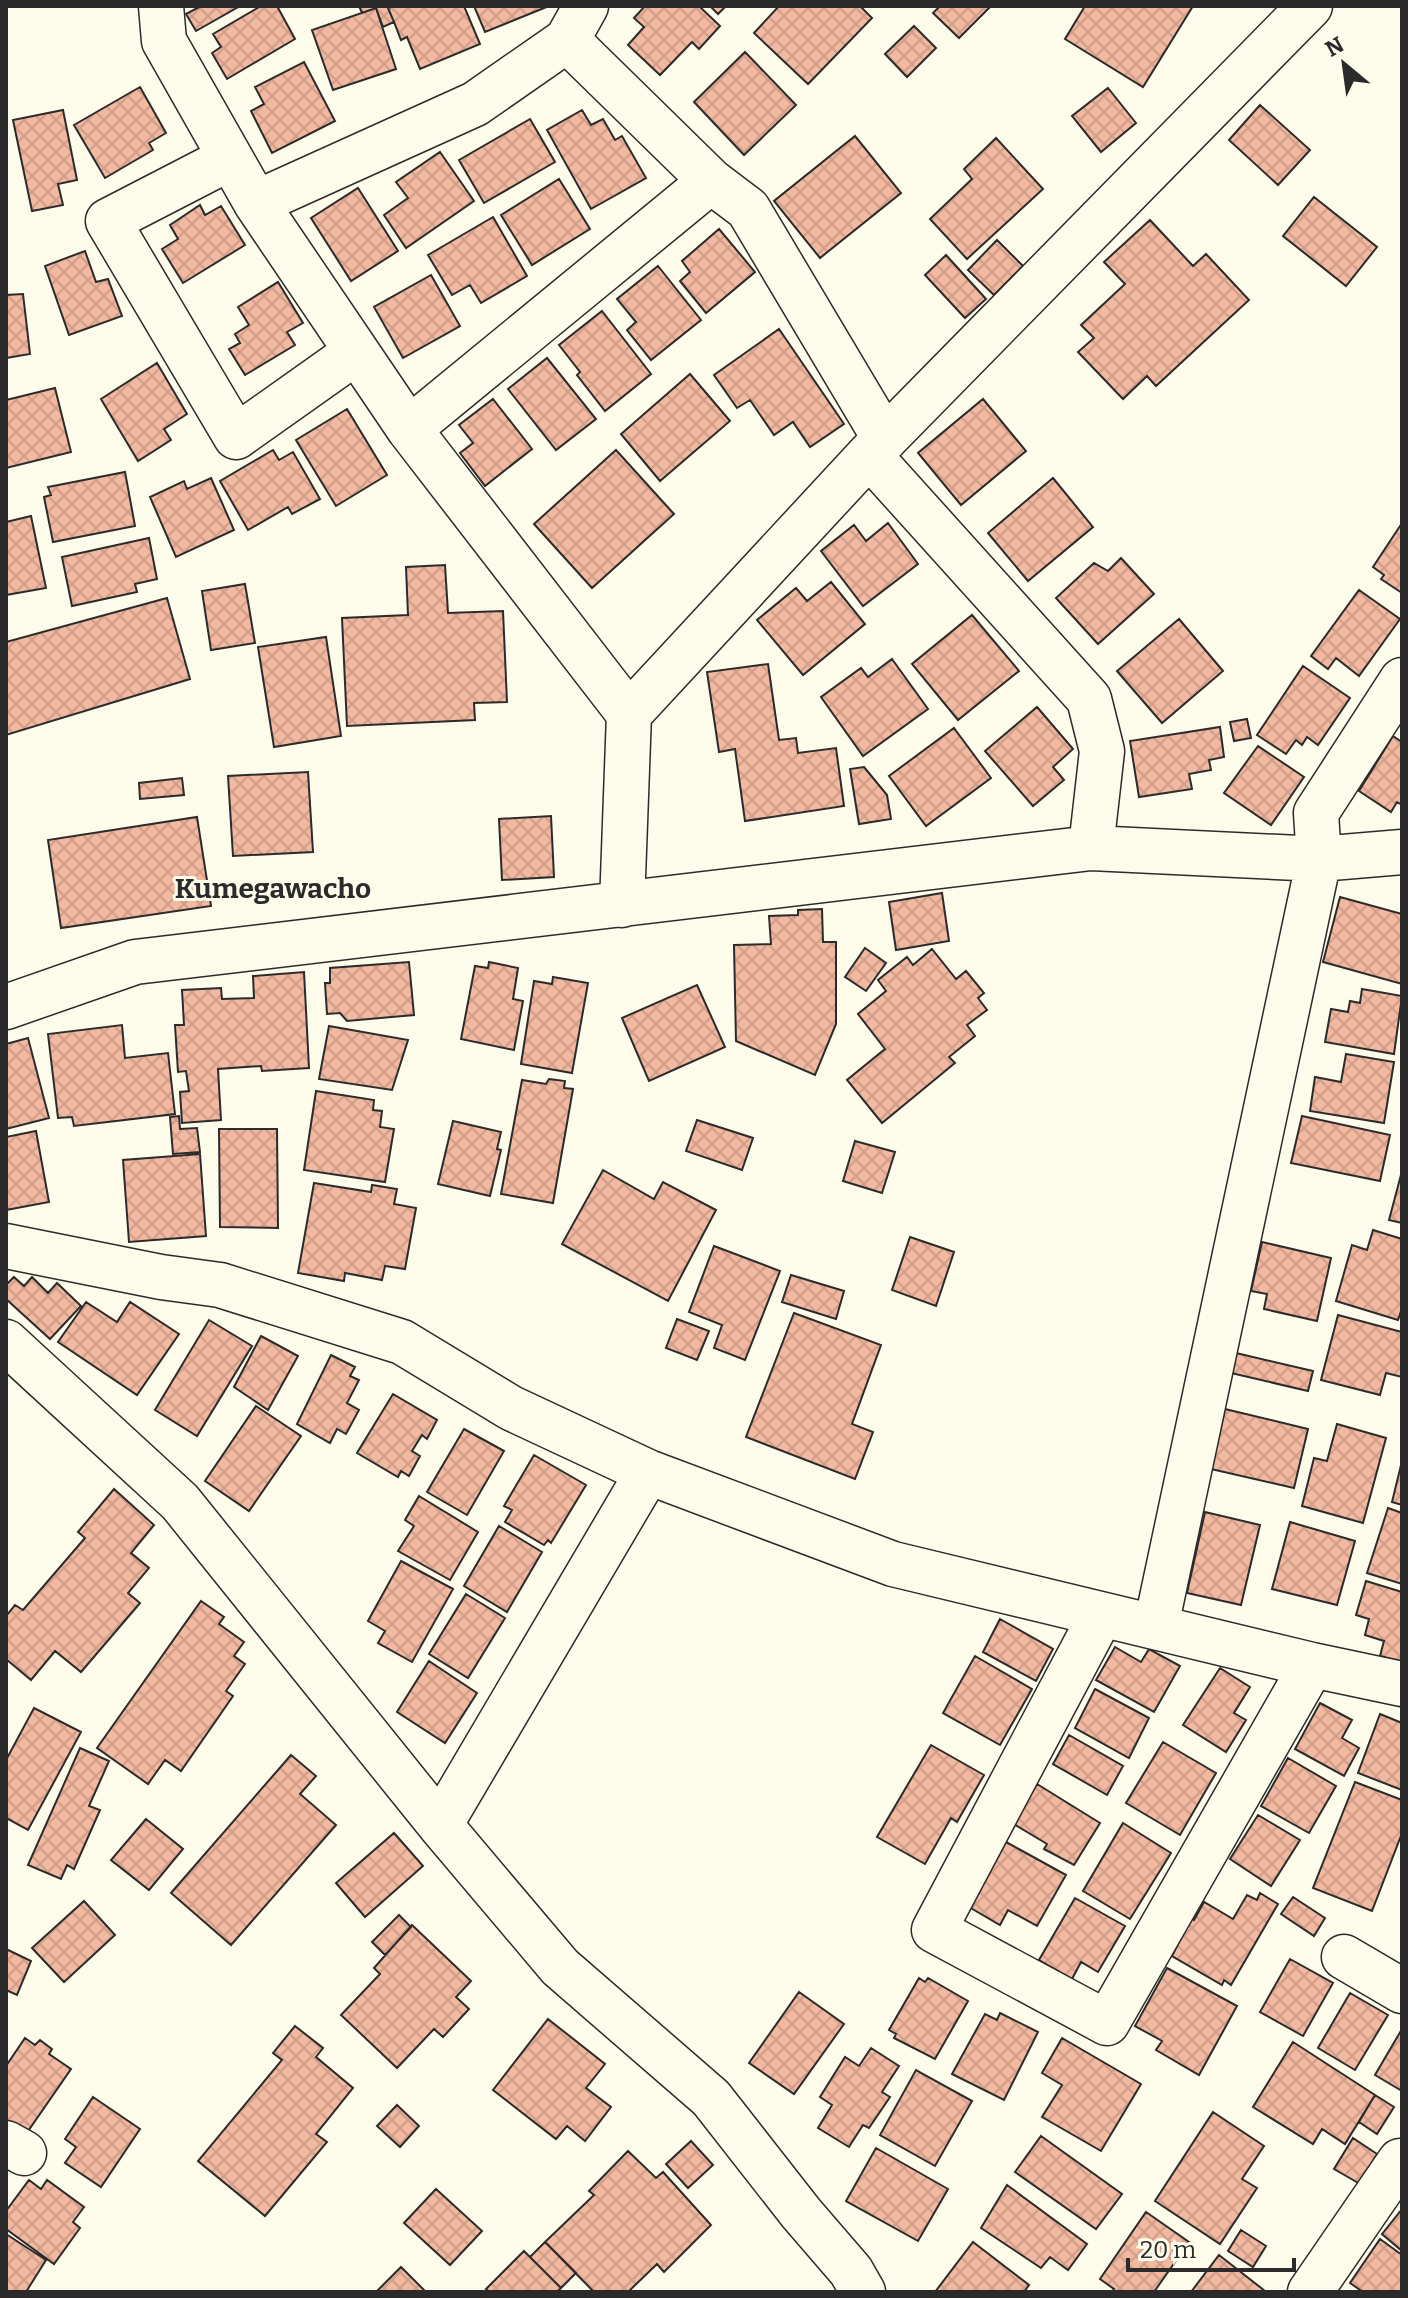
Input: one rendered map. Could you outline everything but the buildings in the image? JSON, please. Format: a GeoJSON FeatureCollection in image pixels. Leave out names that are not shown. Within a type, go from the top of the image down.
{"type":"FeatureCollection","features":[{"type":"Feature","properties":{"kind":"street"},"geometry":{"type":"LineString","coordinates":[[161,6],[164,41],[256,203],[409,429],[629,714],[622,905]]}},
{"type":"Feature","properties":{"kind":"street"},"geometry":{"type":"LineString","coordinates":[[629,714],[877,447],[1310,6]]}},
{"type":"Feature","properties":{"kind":"street"},"geometry":{"type":"LineString","coordinates":[[256,203],[475,104],[577,23],[711,181],[748,209],[877,447],[1089,699],[1102,751],[1091,848]]}},
{"type":"Feature","properties":{"kind":"street"},"geometry":{"type":"LineString","coordinates":[[230,158],[108,221],[236,437],[356,352]]}},
{"type":"Feature","properties":{"kind":"street"},"geometry":{"type":"LineString","coordinates":[[409,429],[711,181]]}},
{"type":"Feature","properties":{"kind":"street"},"geometry":{"type":"LineString","coordinates":[[1156,1626],[1319,859],[1316,813],[1402,680]]}},
{"type":"Feature","properties":{"kind":"street"},"geometry":{"type":"LineString","coordinates":[[6,1007],[135,962],[1091,848],[1319,859],[1402,852]]}},
{"type":"Feature","properties":{"kind":"street"},"geometry":{"type":"LineString","coordinates":[[6,1246],[161,1277],[220,1285],[402,1342],[511,1408],[648,1472],[893,1564],[1402,1684]]}},
{"type":"Feature","properties":{"kind":"street"},"geometry":{"type":"LineString","coordinates":[[6,1342],[180,1502],[440,1825],[560,1967],[711,2098],[801,2213],[849,2285]]}},
{"type":"Feature","properties":{"kind":"street"},"geometry":{"type":"LineString","coordinates":[[440,1825],[648,1472]]}},
{"type":"Feature","properties":{"kind":"street"},"geometry":{"type":"LineString","coordinates":[[1101,1615],[934,1930],[1107,2023],[1312,1665]]}},
{"type":"Feature","properties":{"kind":"street"},"geometry":{"type":"LineString","coordinates":[[1344,1957],[1399,1979]]}},
{"type":"Feature","properties":{"kind":"street"},"geometry":{"type":"LineString","coordinates":[[1310,2292],[1402,2162]]}},
{"type":"Feature","properties":{"kind":"district","name":"Kumegawacho"},"geometry":{"type":"Point","coordinates":[273,888]}}]}
